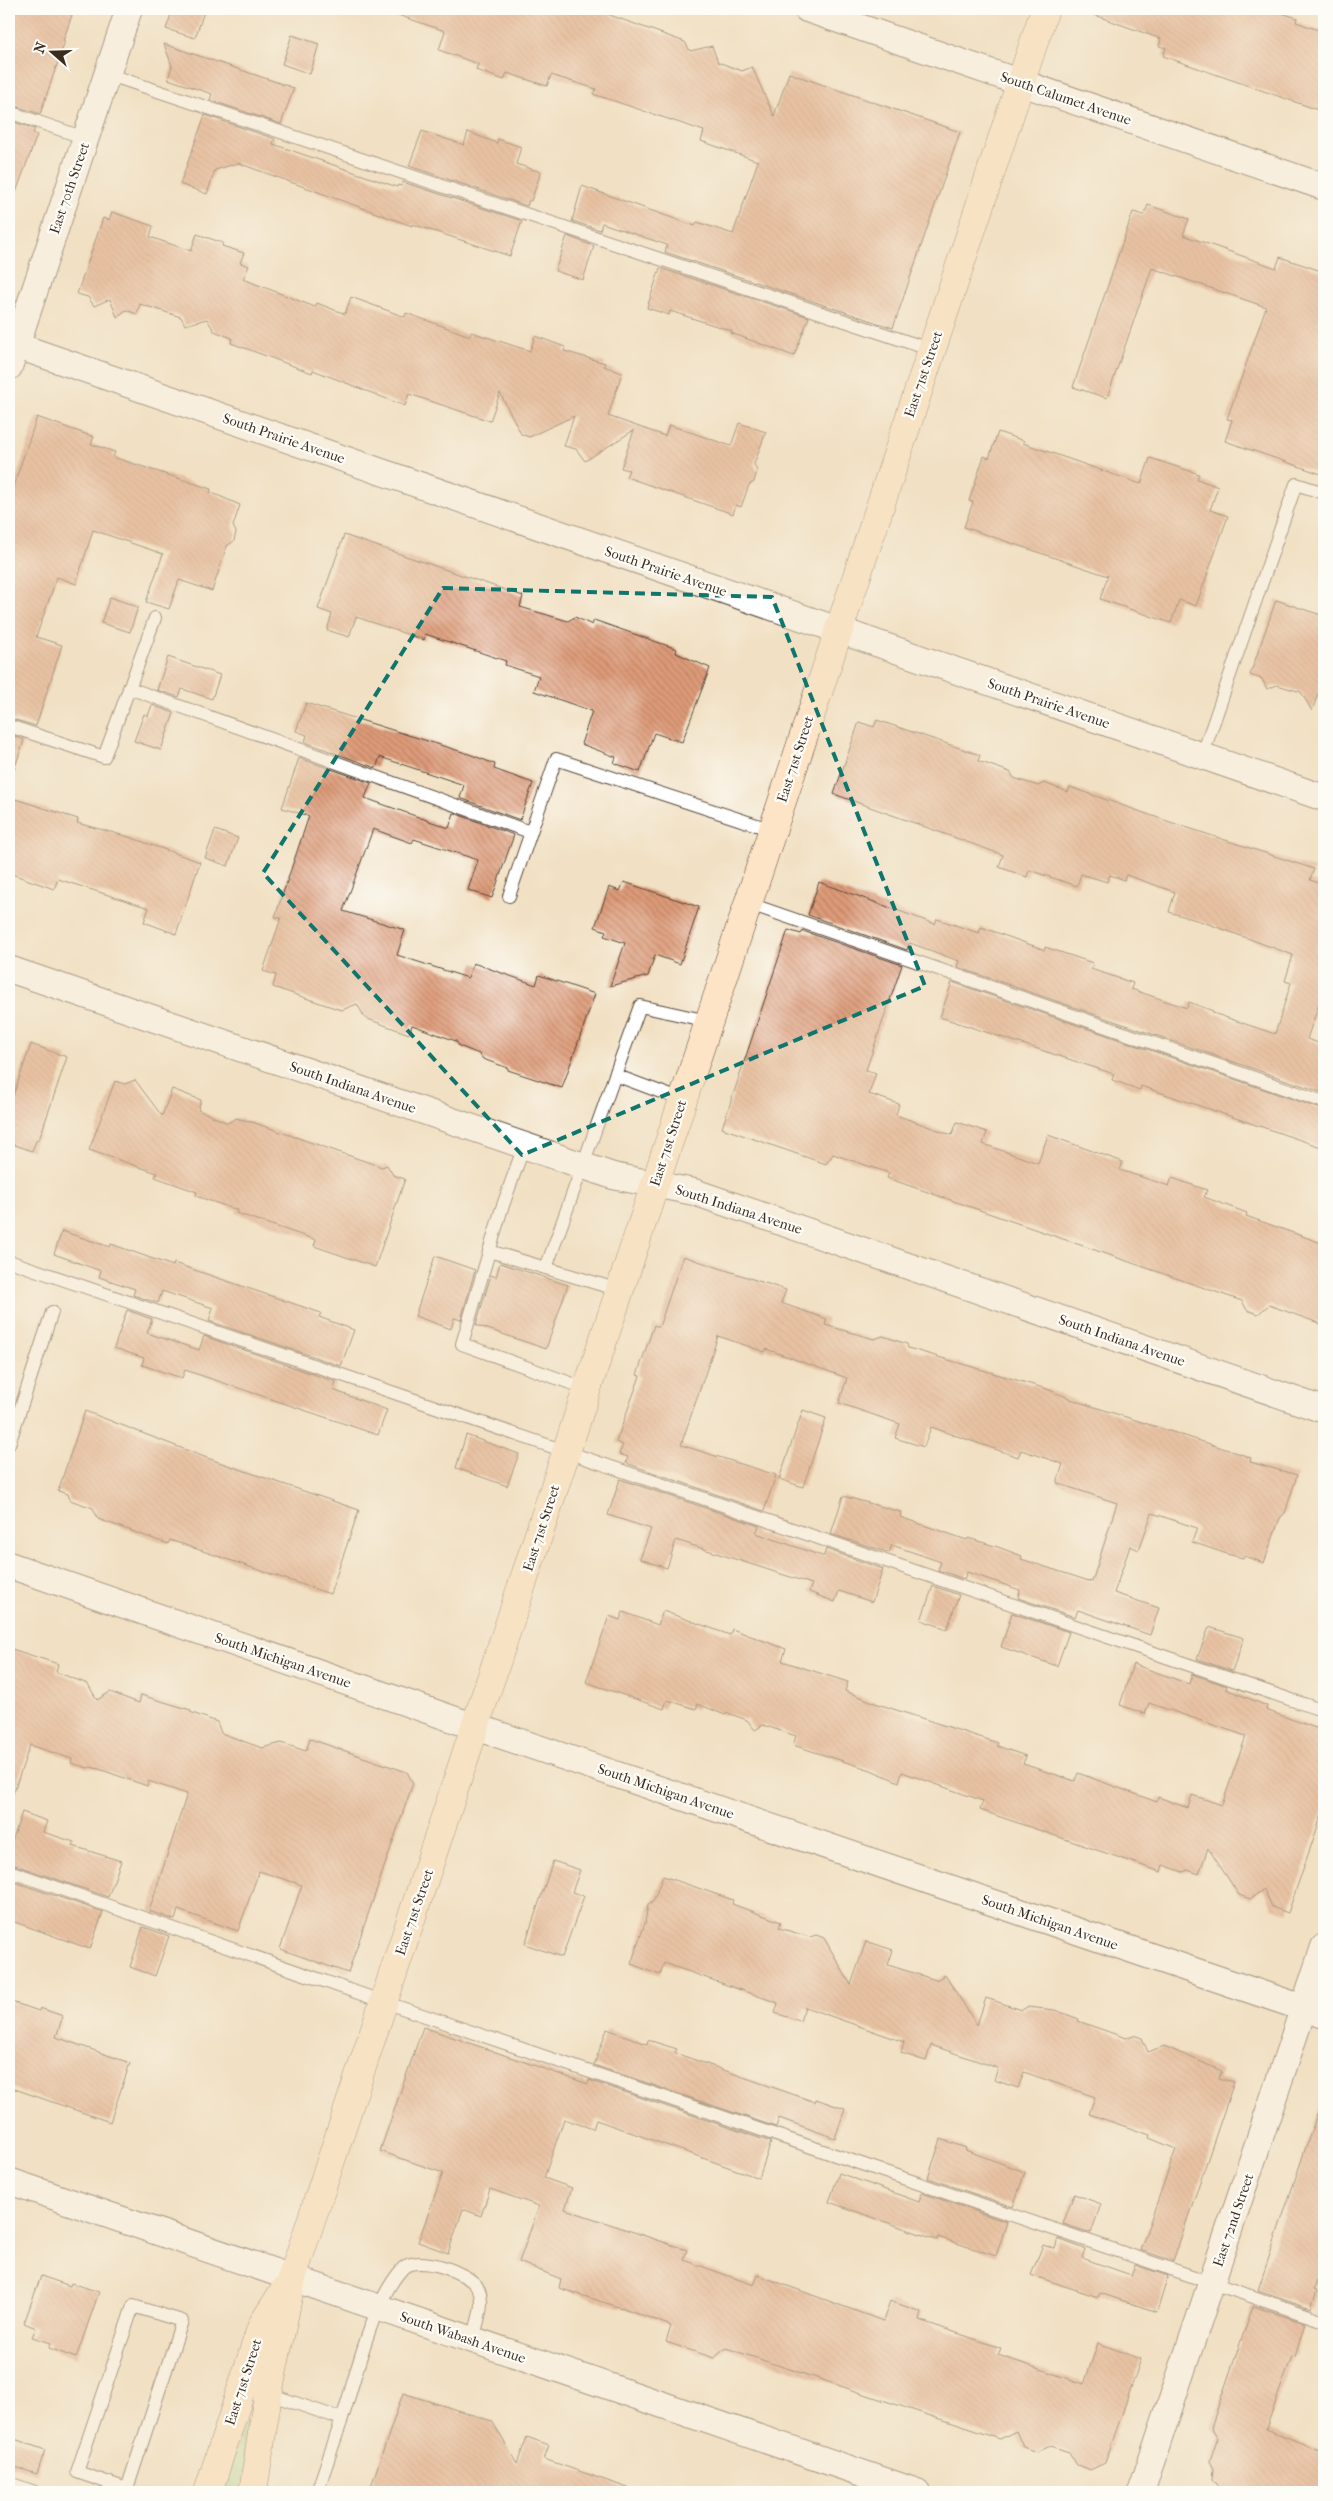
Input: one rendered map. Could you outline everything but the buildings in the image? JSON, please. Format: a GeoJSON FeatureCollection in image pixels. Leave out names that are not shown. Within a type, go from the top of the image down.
{"type":"FeatureCollection","features":[{"type":"Feature","properties":{"kind":"main road","name":"East 71st Street"},"geometry":{"type":"LineString","coordinates":[[253,2492],[268,2394],[292,2278],[1045,9]]}},
{"type":"Feature","properties":{"kind":"main road","name":"East 71st Street"},"geometry":{"type":"LineString","coordinates":[[208,2492],[262,2324],[292,2278]]}},
{"type":"Feature","properties":{"kind":"street","name":"East 70th Street"},"geometry":{"type":"LineString","coordinates":[[11,352],[129,9]]}},
{"type":"Feature","properties":{"kind":"street","name":"South Calumet Avenue"},"geometry":{"type":"LineString","coordinates":[[807,9],[851,16],[1021,82],[1324,187]]}},
{"type":"Feature","properties":{"kind":"street","name":"South Prairie Avenue"},"geometry":{"type":"LineString","coordinates":[[11,352],[838,631],[1324,798]]}},
{"type":"Feature","properties":{"kind":"street","name":"South Indiana Avenue"},"geometry":{"type":"LineString","coordinates":[[9,969],[582,1166],[613,1176],[694,1192],[1324,1410]]}},
{"type":"Feature","properties":{"kind":"street","name":"South Michigan Avenue"},"geometry":{"type":"LineString","coordinates":[[9,1565],[476,1727],[1314,2012]]}},
{"type":"Feature","properties":{"kind":"street","name":"East 72nd Street"},"geometry":{"type":"LineString","coordinates":[[1141,2492],[1212,2282],[1314,2012],[1324,1947]]}},
{"type":"Feature","properties":{"kind":"street","name":"South Wabash Avenue"},"geometry":{"type":"LineString","coordinates":[[9,2181],[917,2492]]}},
{"type":"Feature","properties":{"kind":"lane"},"geometry":{"type":"LineString","coordinates":[[107,74],[932,350]]}},
{"type":"Feature","properties":{"kind":"lane"},"geometry":{"type":"LineString","coordinates":[[9,112],[85,138]]}},
{"type":"Feature","properties":{"kind":"lane"},"geometry":{"type":"LineString","coordinates":[[1202,756],[1296,484],[1324,493]]}},
{"type":"Feature","properties":{"kind":"lane"},"geometry":{"type":"LineString","coordinates":[[9,726],[104,758],[155,618]]}},
{"type":"Feature","properties":{"kind":"lane"},"geometry":{"type":"LineString","coordinates":[[130,688],[530,832]]}},
{"type":"Feature","properties":{"kind":"lane"},"geometry":{"type":"LineString","coordinates":[[509,896],[556,759],[772,830]]}},
{"type":"Feature","properties":{"kind":"lane"},"geometry":{"type":"LineString","coordinates":[[747,903],[1324,1102]]}},
{"type":"Feature","properties":{"kind":"lane"},"geometry":{"type":"LineString","coordinates":[[546,1268],[640,1006],[708,1021]]}},
{"type":"Feature","properties":{"kind":"lane"},"geometry":{"type":"LineString","coordinates":[[615,1075],[682,1100]]}},
{"type":"Feature","properties":{"kind":"lane"},"geometry":{"type":"LineString","coordinates":[[524,1146],[489,1251],[462,1344],[587,1389]]}},
{"type":"Feature","properties":{"kind":"lane"},"geometry":{"type":"LineString","coordinates":[[489,1251],[619,1290]]}},
{"type":"Feature","properties":{"kind":"lane"},"geometry":{"type":"LineString","coordinates":[[9,1261],[1324,1712]]}},
{"type":"Feature","properties":{"kind":"lane"},"geometry":{"type":"LineString","coordinates":[[9,1444],[52,1312]]}},
{"type":"Feature","properties":{"kind":"lane"},"geometry":{"type":"LineString","coordinates":[[9,1871],[384,2002],[1324,2321]]}},
{"type":"Feature","properties":{"kind":"lane"},"geometry":{"type":"LineString","coordinates":[[317,2492],[378,2308],[405,2266],[417,2261],[444,2268],[468,2278],[478,2289],[481,2307],[473,2340]]}},
{"type":"Feature","properties":{"kind":"lane"},"geometry":{"type":"LineString","coordinates":[[133,2306],[182,2321],[127,2489],[98,2486],[78,2472],[133,2306]]}},
{"type":"Feature","properties":{"kind":"lane"},"geometry":{"type":"LineString","coordinates":[[242,2386],[342,2420]]}},
{"type":"Feature","properties":{"kind":"lane"},"geometry":{"type":"LineString","coordinates":[[9,2483],[35,2492]]}},
{"type":"Feature","properties":{"kind":"highlighted area"},"geometry":{"type":"Polygon","coordinates":[[[443,588],[772,597],[925,986],[522,1155],[263,873],[443,588]]]}},
{"type":"Feature","properties":{"kind":"green space"},"geometry":{"type":"Polygon","coordinates":[[[245,2421],[255,2423],[244,2492],[222,2492],[245,2421]]]}}]}
